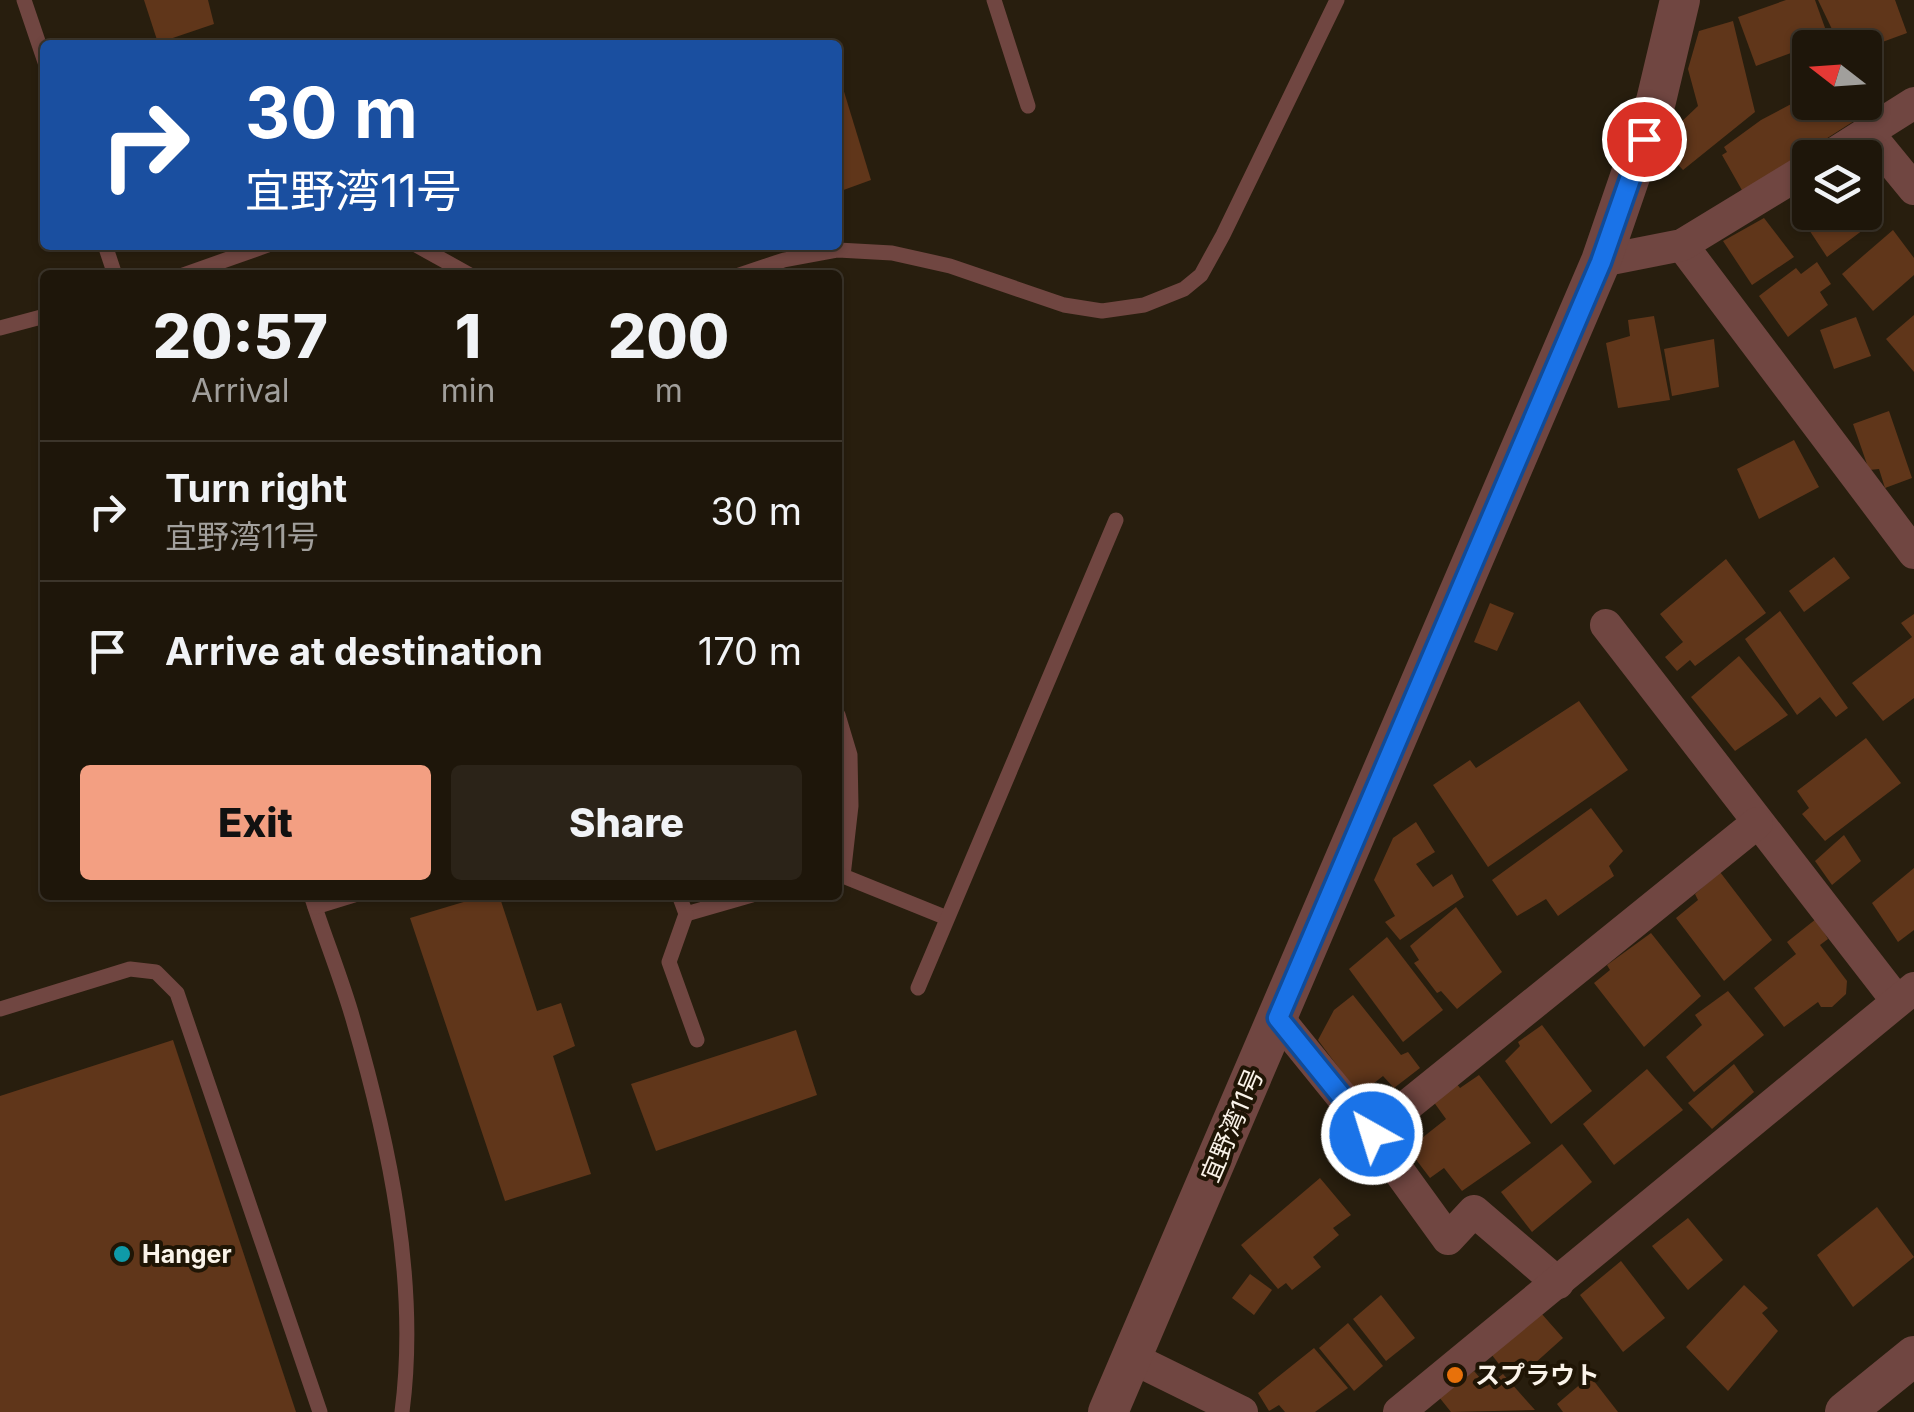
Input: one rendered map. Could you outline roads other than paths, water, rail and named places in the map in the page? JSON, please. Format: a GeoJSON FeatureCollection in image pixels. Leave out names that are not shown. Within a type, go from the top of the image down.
{"type":"FeatureCollection","features":[{"type":"Feature","properties":{"kind":"street","name":"宜野湾11号"},"geometry":{"type":"LineString","coordinates":[[1108,1412],[1601,262],[1656,101],[1680,0]]}},
{"type":"Feature","properties":{"kind":"street"},"geometry":{"type":"LineString","coordinates":[[1855,140],[1914,104]]}},
{"type":"Feature","properties":{"kind":"street"},"geometry":{"type":"LineString","coordinates":[[1868,132],[1914,189]]}},
{"type":"Feature","properties":{"kind":"street"},"geometry":{"type":"LineString","coordinates":[[1601,262],[1682,244],[1792,179]]}},
{"type":"Feature","properties":{"kind":"street"},"geometry":{"type":"LineString","coordinates":[[1682,244],[1914,552]]}},
{"type":"Feature","properties":{"kind":"street"},"geometry":{"type":"LineString","coordinates":[[1399,1412],[1905,994],[1757,824],[1606,625]]}},
{"type":"Feature","properties":{"kind":"street"},"geometry":{"type":"LineString","coordinates":[[1372,1134],[1757,824]]}},
{"type":"Feature","properties":{"kind":"street"},"geometry":{"type":"LineString","coordinates":[[1278,1018],[1372,1134],[1448,1239],[1474,1212],[1558,1283]]}},
{"type":"Feature","properties":{"kind":"street"},"geometry":{"type":"LineString","coordinates":[[1845,1412],[1914,1356]]}},
{"type":"Feature","properties":{"kind":"street"},"geometry":{"type":"LineString","coordinates":[[1132,1358],[1242,1412]]}},
{"type":"Feature","properties":{"kind":"lane"},"geometry":{"type":"LineString","coordinates":[[24,0],[40,47]]}},
{"type":"Feature","properties":{"kind":"lane"},"geometry":{"type":"LineString","coordinates":[[994,0],[1028,106]]}},
{"type":"Feature","properties":{"kind":"lane"},"geometry":{"type":"LineString","coordinates":[[754,270],[838,250],[892,252],[950,266],[1064,305],[1102,311],[1144,305],[1184,289],[1201,276],[1223,235],[1336,0]]}},
{"type":"Feature","properties":{"kind":"lane"},"geometry":{"type":"LineString","coordinates":[[197,270],[254,250]]}},
{"type":"Feature","properties":{"kind":"lane"},"geometry":{"type":"LineString","coordinates":[[440,251],[464,270]]}},
{"type":"Feature","properties":{"kind":"lane"},"geometry":{"type":"LineString","coordinates":[[0,328],[40,317]]}},
{"type":"Feature","properties":{"kind":"lane"},"geometry":{"type":"LineString","coordinates":[[918,988],[1116,520]]}},
{"type":"Feature","properties":{"kind":"lane"},"geometry":{"type":"LineString","coordinates":[[842,728],[850,755],[851,806],[842,864]]}},
{"type":"Feature","properties":{"kind":"lane"},"geometry":{"type":"LineString","coordinates":[[842,878],[947,918]]}},
{"type":"Feature","properties":{"kind":"lane"},"geometry":{"type":"LineString","coordinates":[[681,900],[686,914],[669,962],[697,1040]]}},
{"type":"Feature","properties":{"kind":"lane"},"geometry":{"type":"LineString","coordinates":[[686,914],[735,900]]}},
{"type":"Feature","properties":{"kind":"lane"},"geometry":{"type":"LineString","coordinates":[[313,901],[353,1018],[400,1216],[408,1371],[402,1412]]}},
{"type":"Feature","properties":{"kind":"lane"},"geometry":{"type":"LineString","coordinates":[[0,1009],[130,969],[156,972],[177,993],[320,1412]]}},
{"type":"Feature","properties":{"kind":"place","name":"Hanger"},"geometry":{"type":"Point","coordinates":[122,1254]}},
{"type":"Feature","properties":{"kind":"place","name":"スプラウト"},"geometry":{"type":"Point","coordinates":[1455,1375]}}]}
